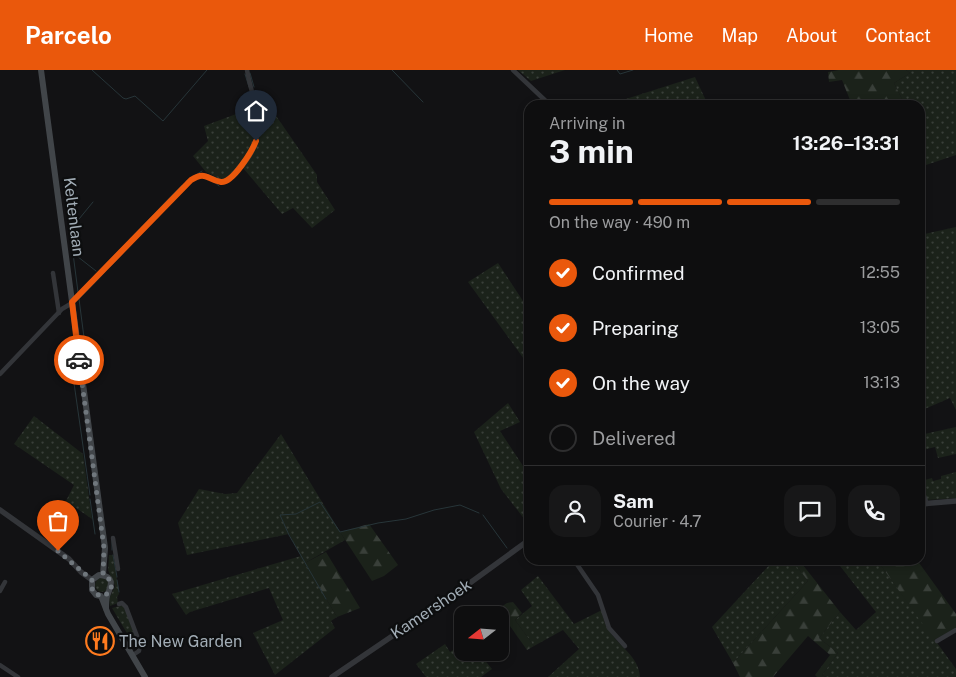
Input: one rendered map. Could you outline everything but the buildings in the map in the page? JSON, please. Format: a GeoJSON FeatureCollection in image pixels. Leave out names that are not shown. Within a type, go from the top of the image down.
{"type":"FeatureCollection","features":[{"type":"Feature","properties":{"kind":"main road","name":"Keltenlaan"},"geometry":{"type":"LineString","coordinates":[[41,70],[105,554],[103,575]]}},
{"type":"Feature","properties":{"kind":"main road"},"geometry":{"type":"LineString","coordinates":[[106,609],[109,593],[112,588],[111,582],[108,577],[103,575],[97,576],[92,580],[92,590],[96,595],[101,596],[109,593]]}},
{"type":"Feature","properties":{"kind":"main road"},"geometry":{"type":"LineString","coordinates":[[101,596],[106,609],[146,677]]}},
{"type":"Feature","properties":{"kind":"street"},"geometry":{"type":"LineString","coordinates":[[0,374],[191,180],[207,175],[223,182],[228,180],[246,160],[256,141],[258,121],[248,70]]}},
{"type":"Feature","properties":{"kind":"street"},"geometry":{"type":"LineString","coordinates":[[513,70],[545,100]]}},
{"type":"Feature","properties":{"kind":"street"},"geometry":{"type":"LineString","coordinates":[[54,273],[59,313]]}},
{"type":"Feature","properties":{"kind":"street"},"geometry":{"type":"LineString","coordinates":[[925,504],[956,502]]}},
{"type":"Feature","properties":{"kind":"street"},"geometry":{"type":"LineString","coordinates":[[0,510],[69,560],[92,580]]}},
{"type":"Feature","properties":{"kind":"street"},"geometry":{"type":"LineString","coordinates":[[113,538],[118,568]]}},
{"type":"Feature","properties":{"kind":"street","name":"Kamershoek"},"geometry":{"type":"LineString","coordinates":[[332,677],[463,588],[524,544]]}},
{"type":"Feature","properties":{"kind":"street"},"geometry":{"type":"LineString","coordinates":[[105,554],[115,552]]}},
{"type":"Feature","properties":{"kind":"street"},"geometry":{"type":"LineString","coordinates":[[577,565],[598,595],[609,628],[624,646]]}},
{"type":"Feature","properties":{"kind":"street"},"geometry":{"type":"LineString","coordinates":[[0,590],[5,582]]}},
{"type":"Feature","properties":{"kind":"street"},"geometry":{"type":"LineString","coordinates":[[119,604],[126,607],[140,644],[139,651],[133,655]]}},
{"type":"Feature","properties":{"kind":"street"},"geometry":{"type":"LineString","coordinates":[[937,641],[956,630]]}},
{"type":"Feature","properties":{"kind":"street"},"geometry":{"type":"LineString","coordinates":[[0,665],[18,677]]}},
{"type":"Feature","properties":{"kind":"green space"},"geometry":{"type":"Polygon","coordinates":[[[518,70],[565,70],[531,81],[518,70]]]}},
{"type":"Feature","properties":{"kind":"green space"},"geometry":{"type":"Polygon","coordinates":[[[839,70],[906,70],[910,73],[894,83],[902,100],[850,100],[842,80],[829,82],[828,72],[839,70]]]}},
{"type":"Feature","properties":{"kind":"green space"},"geometry":{"type":"Polygon","coordinates":[[[906,70],[956,70],[956,155],[925,165],[925,100],[902,100],[894,83],[910,73],[906,70]]]}},
{"type":"Feature","properties":{"kind":"green space"},"geometry":{"type":"Polygon","coordinates":[[[695,77],[706,100],[623,100],[695,77]]]}},
{"type":"Feature","properties":{"kind":"green space"},"geometry":{"type":"Polygon","coordinates":[[[255,92],[263,97],[317,175],[317,182],[335,210],[312,228],[293,208],[282,214],[243,168],[255,150],[260,132],[260,113],[255,92]]]}},
{"type":"Feature","properties":{"kind":"green space"},"geometry":{"type":"Polygon","coordinates":[[[255,107],[256,124],[254,138],[249,151],[240,164],[230,175],[222,180],[206,172],[193,156],[208,141],[204,126],[255,107]]]}},
{"type":"Feature","properties":{"kind":"green space"},"geometry":{"type":"Polygon","coordinates":[[[956,227],[956,410],[950,398],[925,409],[925,234],[956,227]]]}},
{"type":"Feature","properties":{"kind":"green space"},"geometry":{"type":"Polygon","coordinates":[[[498,263],[524,302],[524,359],[468,282],[498,263]]]}},
{"type":"Feature","properties":{"kind":"green space"},"geometry":{"type":"Polygon","coordinates":[[[508,403],[520,422],[500,431],[524,467],[524,519],[501,489],[474,432],[508,403]]]}},
{"type":"Feature","properties":{"kind":"green space"},"geometry":{"type":"Polygon","coordinates":[[[34,416],[83,454],[92,519],[66,501],[74,485],[14,444],[34,416]]]}},
{"type":"Feature","properties":{"kind":"green space"},"geometry":{"type":"Polygon","coordinates":[[[956,427],[956,454],[938,458],[935,447],[925,450],[925,434],[956,427]]]}},
{"type":"Feature","properties":{"kind":"green space"},"geometry":{"type":"Polygon","coordinates":[[[281,434],[345,540],[305,563],[337,617],[331,621],[335,628],[275,675],[253,633],[283,620],[269,588],[190,612],[186,615],[172,594],[301,556],[289,534],[187,555],[178,523],[199,489],[225,494],[237,493],[281,434]]]}},
{"type":"Feature","properties":{"kind":"green space"},"geometry":{"type":"Polygon","coordinates":[[[956,472],[956,498],[927,500],[925,480],[932,478],[933,481],[941,479],[941,476],[956,472]]]}},
{"type":"Feature","properties":{"kind":"green space"},"geometry":{"type":"Polygon","coordinates":[[[369,524],[398,565],[384,576],[372,581],[340,532],[369,524]]]}},
{"type":"Feature","properties":{"kind":"green space"},"geometry":{"type":"Polygon","coordinates":[[[326,552],[360,608],[337,617],[305,563],[326,552]]]}},
{"type":"Feature","properties":{"kind":"green space"},"geometry":{"type":"Polygon","coordinates":[[[109,555],[113,555],[119,594],[117,597],[118,603],[110,606],[109,599],[115,586],[108,570],[109,555]]]}},
{"type":"Feature","properties":{"kind":"green space"},"geometry":{"type":"Polygon","coordinates":[[[769,565],[796,565],[808,581],[733,663],[712,627],[769,565]]]}},
{"type":"Feature","properties":{"kind":"green space"},"geometry":{"type":"Polygon","coordinates":[[[796,565],[803,565],[840,612],[819,638],[838,653],[822,675],[826,677],[817,677],[815,675],[830,655],[808,636],[773,677],[740,677],[733,663],[808,581],[796,565]]]}},
{"type":"Feature","properties":{"kind":"green space"},"geometry":{"type":"Polygon","coordinates":[[[881,565],[956,669],[956,677],[826,677],[822,675],[838,653],[819,638],[840,612],[856,630],[876,612],[840,566],[881,565]]]}},
{"type":"Feature","properties":{"kind":"green space"},"geometry":{"type":"Polygon","coordinates":[[[881,565],[921,565],[956,614],[956,628],[934,640],[881,565]]]}},
{"type":"Feature","properties":{"kind":"green space"},"geometry":{"type":"Polygon","coordinates":[[[538,576],[574,624],[602,610],[607,627],[636,663],[640,677],[548,677],[579,649],[563,630],[534,646],[515,620],[532,606],[521,590],[538,576]]]}},
{"type":"Feature","properties":{"kind":"green space"},"geometry":{"type":"Polygon","coordinates":[[[102,578],[107,580],[109,585],[107,590],[102,592],[97,590],[95,585],[97,580],[102,578]]]}},
{"type":"Feature","properties":{"kind":"green space"},"geometry":{"type":"Polygon","coordinates":[[[513,602],[522,613],[515,620],[534,646],[527,650],[509,625],[509,606],[502,606],[513,602]]]}},
{"type":"Feature","properties":{"kind":"green space"},"geometry":{"type":"Polygon","coordinates":[[[124,606],[138,645],[137,650],[112,608],[124,606]]]}},
{"type":"Feature","properties":{"kind":"green space"},"geometry":{"type":"Polygon","coordinates":[[[445,644],[450,652],[454,649],[454,661],[486,661],[492,669],[481,677],[426,677],[416,664],[445,644]]]}},
{"type":"Feature","properties":{"kind":"waterway"},"geometry":{"type":"LineString","coordinates":[[92,70],[123,98],[135,96],[163,121],[207,70]]}},
{"type":"Feature","properties":{"kind":"waterway"},"geometry":{"type":"LineString","coordinates":[[392,70],[423,102]]}},
{"type":"Feature","properties":{"kind":"waterway"},"geometry":{"type":"LineString","coordinates":[[617,70],[620,74],[633,70]]}},
{"type":"Feature","properties":{"kind":"waterway"},"geometry":{"type":"LineString","coordinates":[[250,73],[254,87]]}},
{"type":"Feature","properties":{"kind":"waterway"},"geometry":{"type":"LineString","coordinates":[[245,74],[249,87]]}},
{"type":"Feature","properties":{"kind":"waterway"},"geometry":{"type":"LineString","coordinates":[[256,93],[260,110]]}},
{"type":"Feature","properties":{"kind":"waterway"},"geometry":{"type":"LineString","coordinates":[[234,177],[252,156],[258,142],[260,114]]}},
{"type":"Feature","properties":{"kind":"waterway"},"geometry":{"type":"LineString","coordinates":[[186,181],[202,171]]}},
{"type":"Feature","properties":{"kind":"waterway"},"geometry":{"type":"LineString","coordinates":[[213,181],[219,186]]}},
{"type":"Feature","properties":{"kind":"waterway"},"geometry":{"type":"LineString","coordinates":[[129,240],[182,185]]}},
{"type":"Feature","properties":{"kind":"waterway"},"geometry":{"type":"LineString","coordinates":[[66,199],[78,292]]}},
{"type":"Feature","properties":{"kind":"waterway"},"geometry":{"type":"LineString","coordinates":[[70,230],[93,202]]}},
{"type":"Feature","properties":{"kind":"waterway"},"geometry":{"type":"LineString","coordinates":[[84,287],[125,244]]}},
{"type":"Feature","properties":{"kind":"waterway"},"geometry":{"type":"LineString","coordinates":[[110,267],[132,244]]}},
{"type":"Feature","properties":{"kind":"waterway"},"geometry":{"type":"LineString","coordinates":[[73,253],[96,271]]}},
{"type":"Feature","properties":{"kind":"waterway"},"geometry":{"type":"LineString","coordinates":[[86,353],[79,299],[105,272]]}},
{"type":"Feature","properties":{"kind":"waterway"},"geometry":{"type":"LineString","coordinates":[[73,376],[90,495]]}},
{"type":"Feature","properties":{"kind":"waterway"},"geometry":{"type":"LineString","coordinates":[[90,499],[95,534]]}},
{"type":"Feature","properties":{"kind":"waterway"},"geometry":{"type":"LineString","coordinates":[[326,599],[289,535],[280,515],[296,514],[320,502],[340,532],[406,519],[434,510],[460,505],[479,513]]}},
{"type":"Feature","properties":{"kind":"waterway"},"geometry":{"type":"LineString","coordinates":[[483,515],[507,548]]}},
{"type":"Feature","properties":{"kind":"waterway"},"geometry":{"type":"LineString","coordinates":[[112,537],[112,550]]}},
{"type":"Feature","properties":{"kind":"waterway"},"geometry":{"type":"LineString","coordinates":[[113,555],[117,577]]}},
{"type":"Feature","properties":{"kind":"waterway"},"geometry":{"type":"LineString","coordinates":[[117,580],[119,592]]}},
{"type":"Feature","properties":{"kind":"way so far"},"geometry":{"type":"LineString","coordinates":[[58,551],[92,580],[92,590],[96,595],[101,596],[109,593],[112,585],[108,577],[103,575],[105,554],[79,360]]}},
{"type":"Feature","properties":{"kind":"place","name":"The New Garden"},"geometry":{"type":"Point","coordinates":[100,641]}},
{"type":"Feature","properties":{"kind":"route"},"geometry":{"type":"LineString","coordinates":[[79,360],[72,302],[76,297],[191,180],[201,175],[207,175],[223,182],[228,180],[246,160],[256,141]]}}]}
